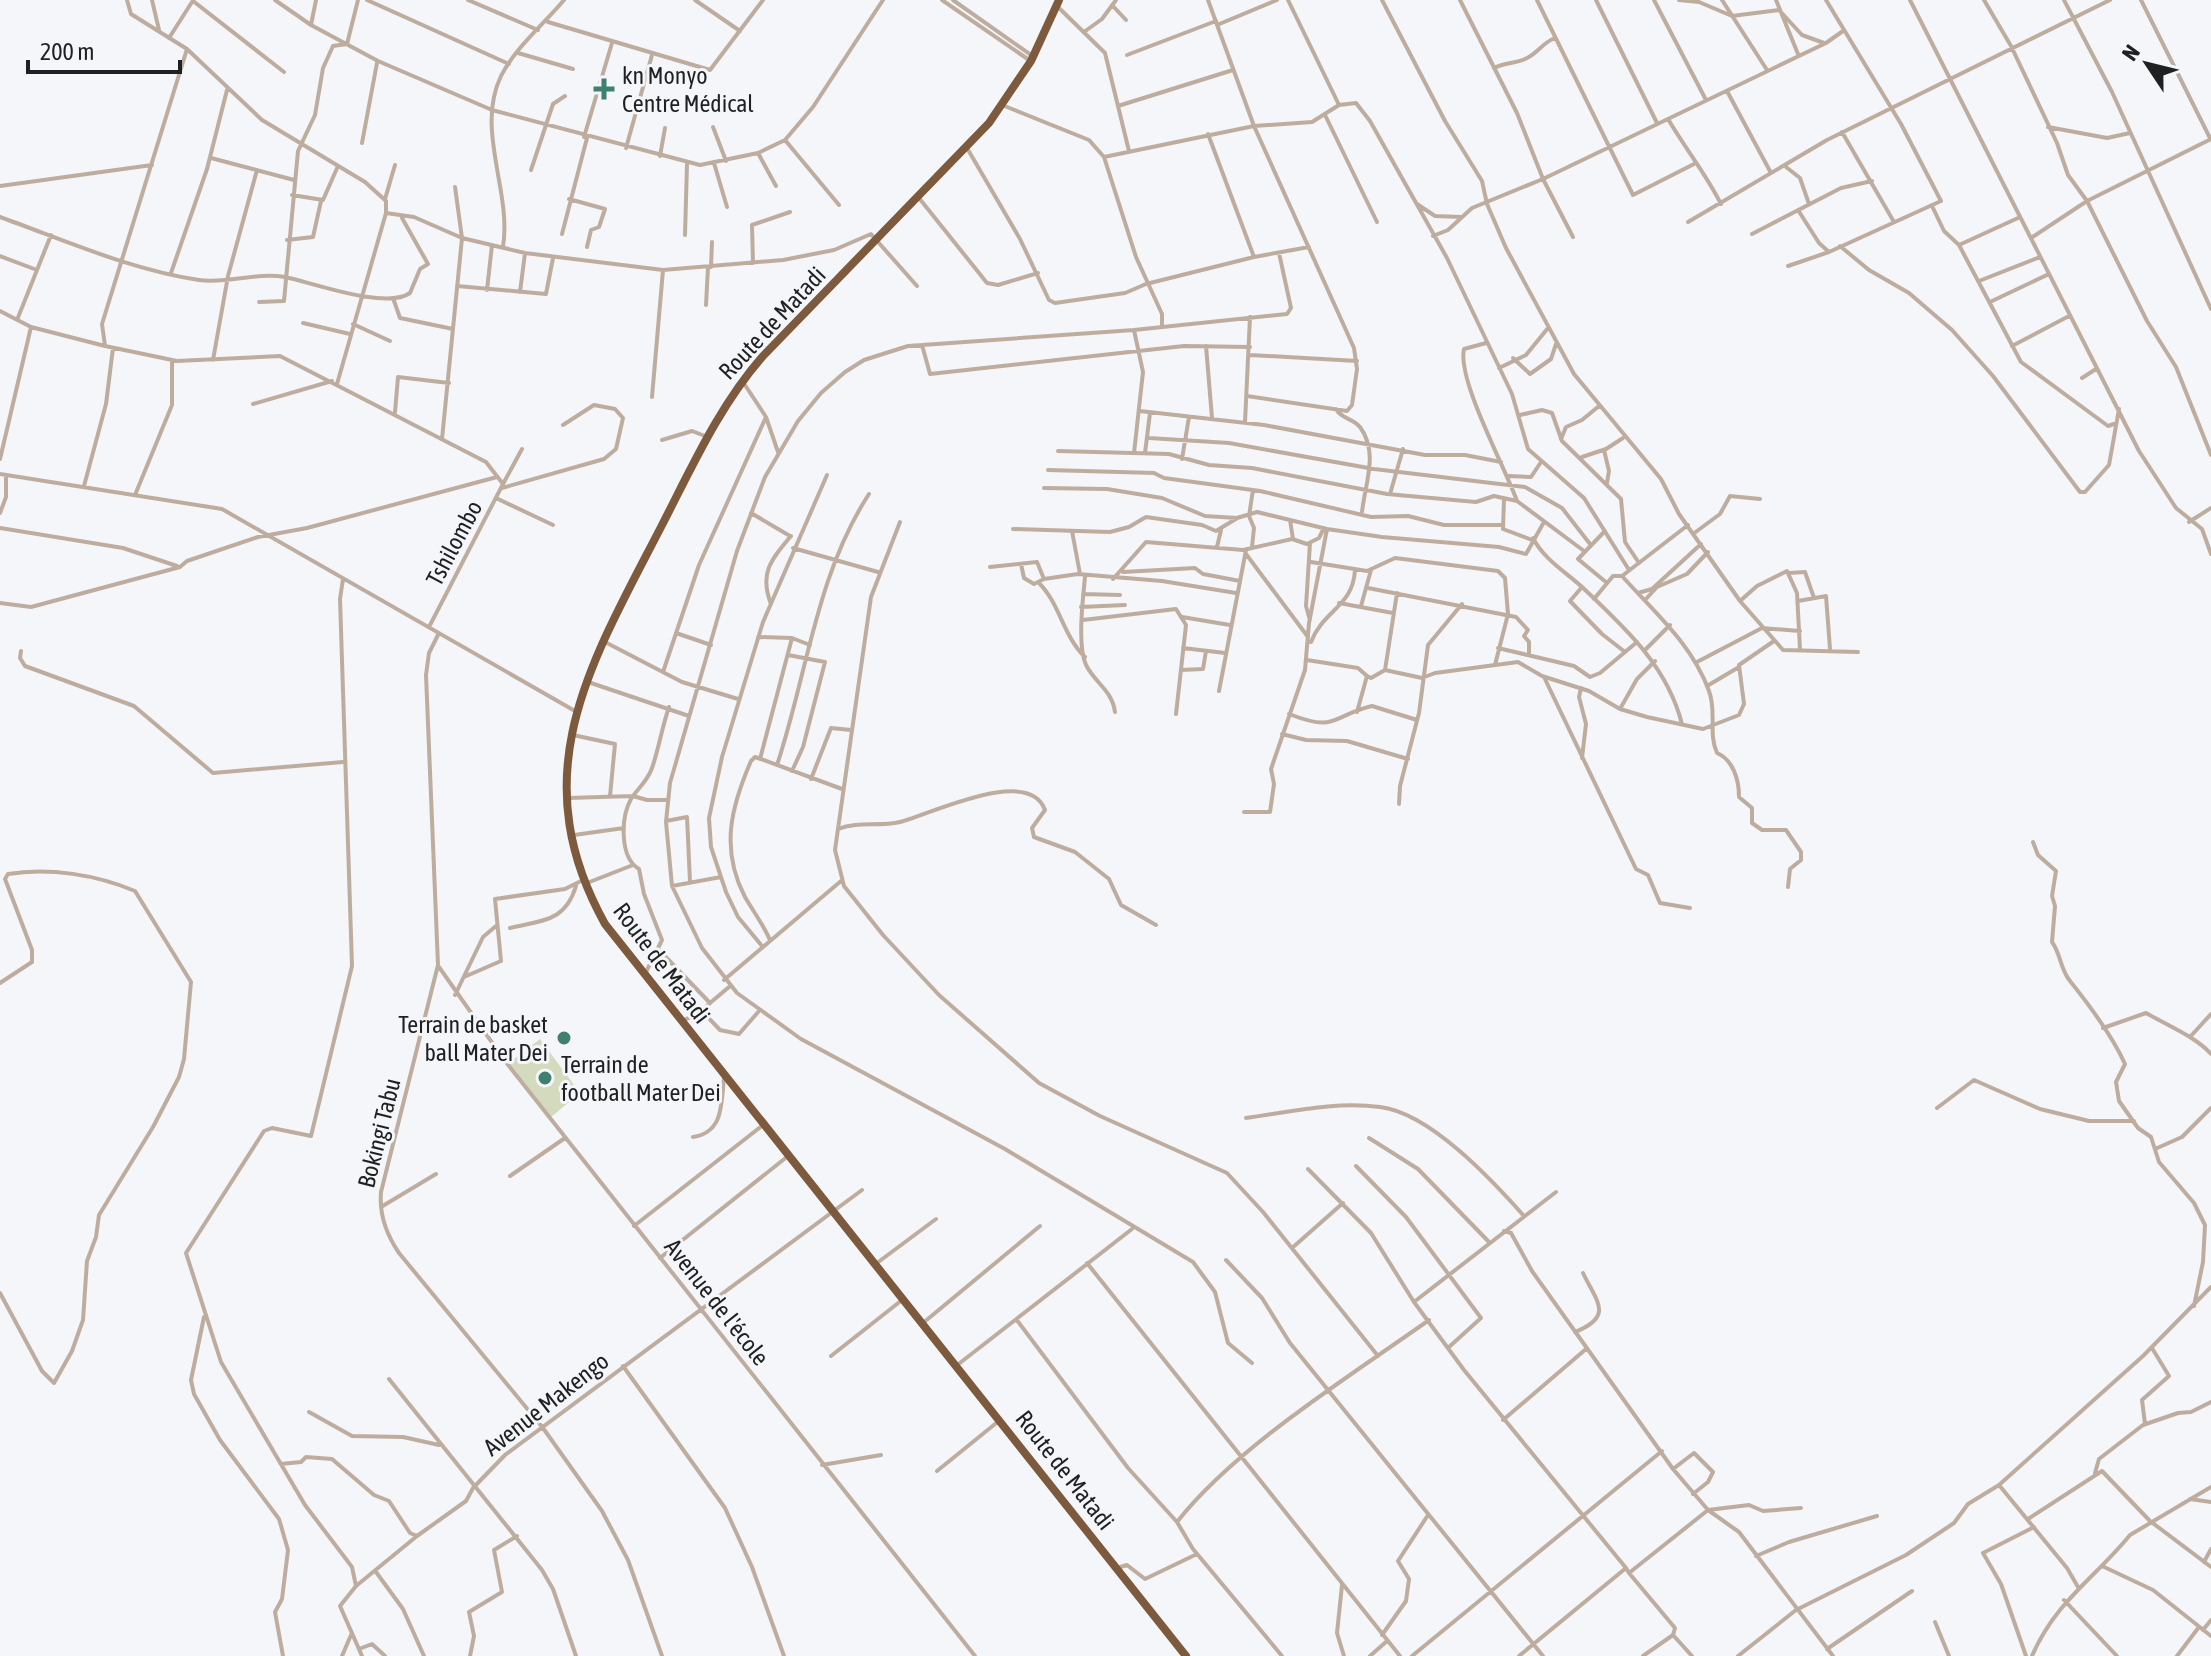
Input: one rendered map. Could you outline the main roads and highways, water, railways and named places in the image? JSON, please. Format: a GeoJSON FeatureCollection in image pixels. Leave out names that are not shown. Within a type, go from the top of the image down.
{"type":"FeatureCollection","features":[{"type":"Feature","properties":{"kind":"highway","name":"Route de Matadi"},"geometry":{"type":"LineString","coordinates":[[1058,3],[1032,59],[1002,105],[967,148],[742,381],[707,438],[586,681],[575,711],[571,734],[566,798],[581,883],[605,924],[724,1078],[1186,1656]]}},
{"type":"Feature","properties":{"kind":"place","name":"kn Monyo Centre Médical"},"geometry":{"type":"Point","coordinates":[604,89]}},
{"type":"Feature","properties":{"kind":"place","name":"Terrain de basket ball Mater Dei"},"geometry":{"type":"Point","coordinates":[564,1038]}},
{"type":"Feature","properties":{"kind":"place","name":"Terrain de football Mater Dei"},"geometry":{"type":"Point","coordinates":[545,1078]}}]}
